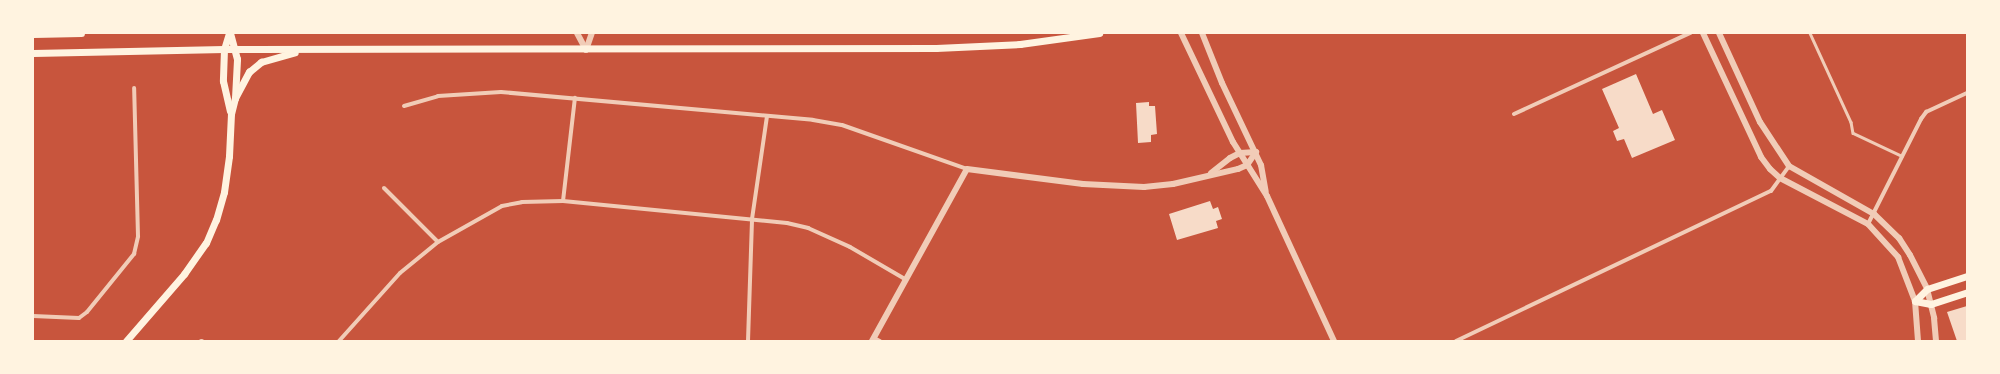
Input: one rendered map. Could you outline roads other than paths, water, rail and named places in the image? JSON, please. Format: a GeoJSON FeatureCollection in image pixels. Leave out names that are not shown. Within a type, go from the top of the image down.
{"type":"FeatureCollection","features":[{"type":"Feature","properties":{"kind":"main road"},"geometry":{"type":"LineString","coordinates":[[33,34],[81,33]]}},
{"type":"Feature","properties":{"kind":"main road"},"geometry":{"type":"LineString","coordinates":[[229,33],[224,49],[223,81],[231,114]]}},
{"type":"Feature","properties":{"kind":"main road"},"geometry":{"type":"LineString","coordinates":[[126,341],[184,274],[206,243],[216,220],[229,156],[231,114],[235,98],[236,49],[229,33]]}},
{"type":"Feature","properties":{"kind":"main road"},"geometry":{"type":"LineString","coordinates":[[33,53],[224,49],[586,50],[936,48],[1020,44],[1099,33]]}},
{"type":"Feature","properties":{"kind":"main road"},"geometry":{"type":"LineString","coordinates":[[235,98],[250,72],[261,62],[304,50]]}},
{"type":"Feature","properties":{"kind":"main road"},"geometry":{"type":"LineString","coordinates":[[1915,301],[1927,289],[1967,276]]}},
{"type":"Feature","properties":{"kind":"main road"},"geometry":{"type":"LineString","coordinates":[[1915,301],[1931,304],[1967,292]]}},
{"type":"Feature","properties":{"kind":"street"},"geometry":{"type":"LineString","coordinates":[[577,33],[586,50]]}},
{"type":"Feature","properties":{"kind":"street"},"geometry":{"type":"LineString","coordinates":[[586,50],[592,33]]}},
{"type":"Feature","properties":{"kind":"street"},"geometry":{"type":"LineString","coordinates":[[1181,33],[1202,81],[1246,164],[1267,196],[1334,341]]}},
{"type":"Feature","properties":{"kind":"street"},"geometry":{"type":"LineString","coordinates":[[1202,33],[1222,83],[1256,152],[1267,196]]}},
{"type":"Feature","properties":{"kind":"street"},"geometry":{"type":"LineString","coordinates":[[1514,114],[1690,33]]}},
{"type":"Feature","properties":{"kind":"street"},"geometry":{"type":"LineString","coordinates":[[1703,33],[1761,157],[1780,178],[1868,224],[1898,257],[1915,301],[1918,341]]}},
{"type":"Feature","properties":{"kind":"street"},"geometry":{"type":"LineString","coordinates":[[1719,33],[1760,122],[1776,150],[1790,166],[1874,214],[1899,238],[1927,289],[1931,304],[1936,341]]}},
{"type":"Feature","properties":{"kind":"street"},"geometry":{"type":"LineString","coordinates":[[33,316],[79,318],[87,312],[134,254],[138,236],[134,88]]}},
{"type":"Feature","properties":{"kind":"street"},"geometry":{"type":"LineString","coordinates":[[404,106],[432,97],[457,93],[501,92],[766,116],[842,125],[967,170],[1091,185],[1144,187],[1173,184],[1246,164],[1256,152]]}},
{"type":"Feature","properties":{"kind":"street"},"geometry":{"type":"LineString","coordinates":[[1868,224],[1926,112],[1967,93]]}},
{"type":"Feature","properties":{"kind":"street"},"geometry":{"type":"LineString","coordinates":[[563,201],[575,98]]}},
{"type":"Feature","properties":{"kind":"street"},"geometry":{"type":"LineString","coordinates":[[748,341],[752,219],[766,116]]}},
{"type":"Feature","properties":{"kind":"street"},"geometry":{"type":"LineString","coordinates":[[1210,174],[1240,153],[1256,152]]}},
{"type":"Feature","properties":{"kind":"street"},"geometry":{"type":"LineString","coordinates":[[1456,341],[1771,192],[1790,166]]}},
{"type":"Feature","properties":{"kind":"street"},"geometry":{"type":"LineString","coordinates":[[880,341],[873,339],[967,170]]}},
{"type":"Feature","properties":{"kind":"street"},"geometry":{"type":"LineString","coordinates":[[384,188],[438,242]]}},
{"type":"Feature","properties":{"kind":"street"},"geometry":{"type":"LineString","coordinates":[[339,341],[400,274],[438,242],[502,206],[522,202],[563,201],[787,223],[808,228],[850,247],[905,279]]}},
{"type":"Feature","properties":{"kind":"lane"},"geometry":{"type":"LineString","coordinates":[[1810,33],[1851,122],[1853,133],[1902,156]]}}]}
